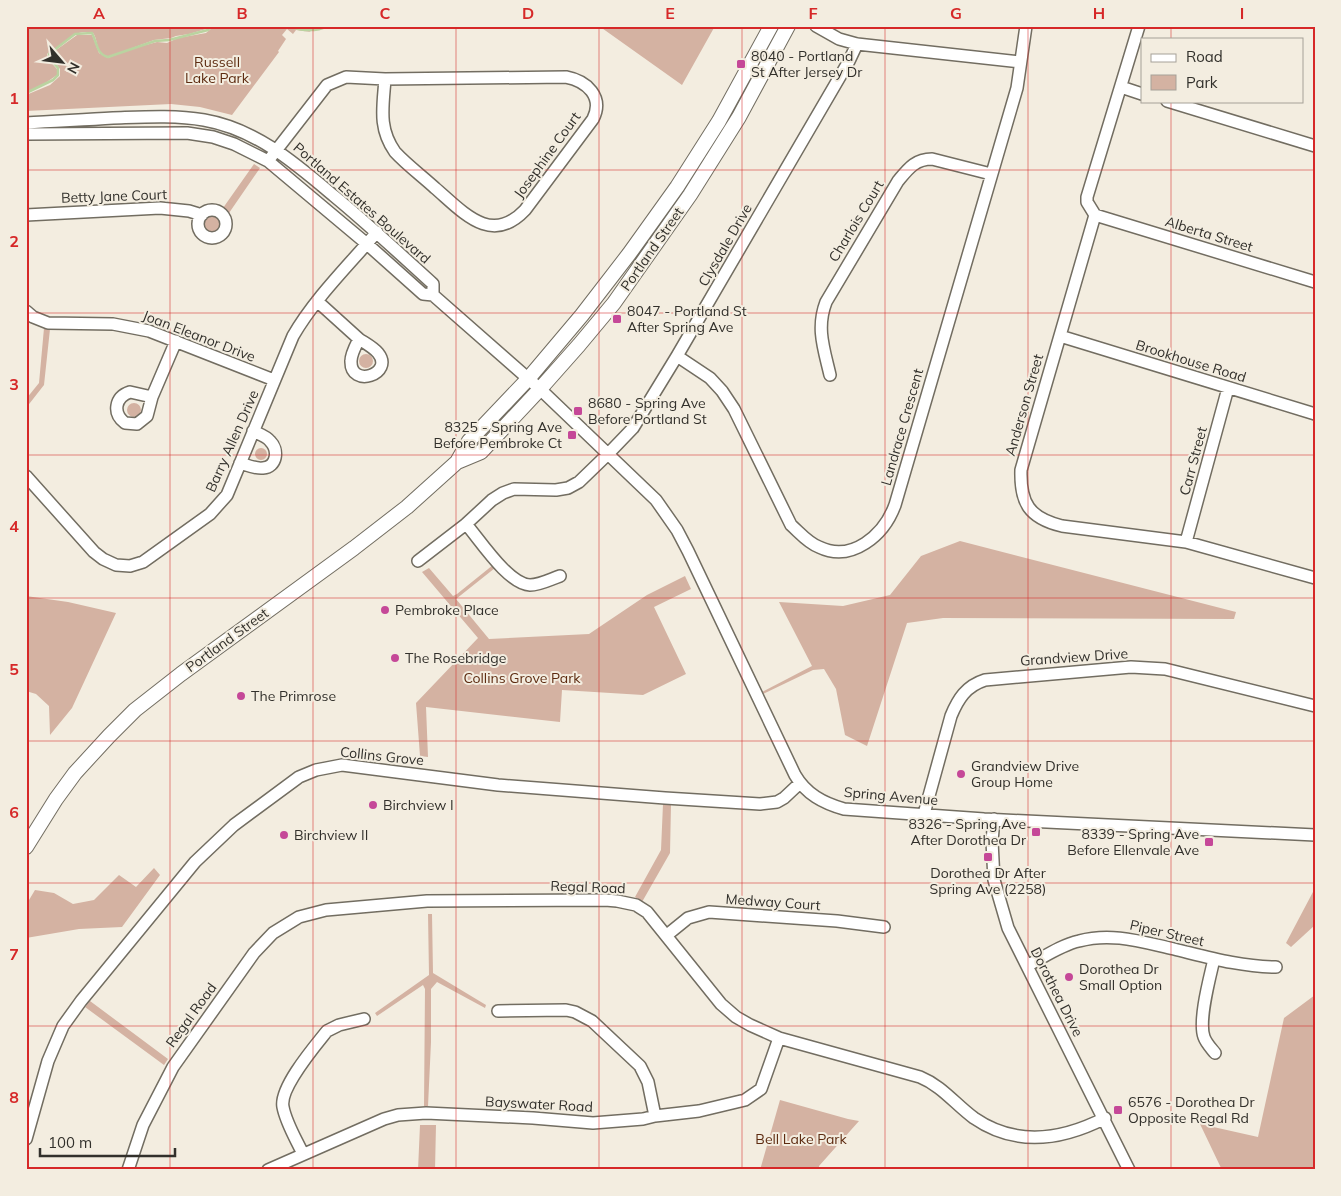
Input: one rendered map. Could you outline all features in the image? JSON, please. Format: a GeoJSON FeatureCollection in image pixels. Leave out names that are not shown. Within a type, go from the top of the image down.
{"type":"FeatureCollection","features":[{"type":"Feature","properties":{"kind":"main road","name":"Portland Street"},"geometry":{"type":"LineString","coordinates":[[26,847],[75,773],[108,736],[135,710],[181,674],[354,548],[407,507],[457,462],[469,441],[528,379],[582,315],[629,254],[677,187],[719,121],[771,26]]}},
{"type":"Feature","properties":{"kind":"main road","name":"Portland Street"},"geometry":{"type":"LineString","coordinates":[[457,462],[481,452],[580,346],[614,303],[684,203],[739,117],[788,26]]}},
{"type":"Feature","properties":{"kind":"street"},"geometry":{"type":"LineString","coordinates":[[816,26],[839,39],[857,44],[1020,62]]}},
{"type":"Feature","properties":{"kind":"street","name":"Landrace Crescent"},"geometry":{"type":"LineString","coordinates":[[677,356],[710,378],[722,391],[734,409],[791,525],[806,538],[819,548],[834,552],[846,552],[858,548],[871,540],[884,528],[895,506],[1017,88],[1026,26]]}},
{"type":"Feature","properties":{"kind":"street"},"geometry":{"type":"LineString","coordinates":[[1096,215],[1087,202],[1087,197],[1139,26]]}},
{"type":"Feature","properties":{"kind":"street","name":"Clysdale Drive"},"geometry":{"type":"LineString","coordinates":[[418,561],[466,524],[492,500],[514,489],[556,490],[568,488],[578,482],[608,454],[639,420],[849,61],[857,44]]}},
{"type":"Feature","properties":{"kind":"street","name":"Josephine Court"},"geometry":{"type":"LineString","coordinates":[[268,161],[275,149],[327,85],[346,77],[385,79],[566,77],[576,79],[587,86],[594,96],[596,110],[592,119],[526,210],[510,222],[494,226],[485,225],[469,218],[391,146],[382,120],[385,79]]}},
{"type":"Feature","properties":{"kind":"street"},"geometry":{"type":"LineString","coordinates":[[1121,87],[1141,94]]}},
{"type":"Feature","properties":{"kind":"street"},"geometry":{"type":"LineString","coordinates":[[1170,102],[1315,146]]}},
{"type":"Feature","properties":{"kind":"street","name":"Portland Estates Boulevard"},"geometry":{"type":"LineString","coordinates":[[26,123],[181,117],[206,120],[230,127],[275,149],[292,161],[377,232],[433,284],[433,295]]}},
{"type":"Feature","properties":{"kind":"street","name":"Portland Estates Boulevard"},"geometry":{"type":"LineString","coordinates":[[26,134],[187,132],[234,144],[268,161],[423,294],[433,295],[540,389]]}},
{"type":"Feature","properties":{"kind":"street","name":"Charlois Court"},"geometry":{"type":"LineString","coordinates":[[830,375],[822,337],[821,314],[826,302],[898,181],[909,167],[916,161],[932,159],[991,174]]}},
{"type":"Feature","properties":{"kind":"street","name":"Betty Jane Court"},"geometry":{"type":"LineString","coordinates":[[26,215],[160,208],[189,211],[202,215]]}},
{"type":"Feature","properties":{"kind":"street","name":"Alberta Street"},"geometry":{"type":"LineString","coordinates":[[1096,215],[1315,282]]}},
{"type":"Feature","properties":{"kind":"street","name":"Anderson Street"},"geometry":{"type":"LineString","coordinates":[[1096,215],[1021,470],[1022,496],[1027,505],[1039,518],[1050,523],[1186,542],[1315,578]]}},
{"type":"Feature","properties":{"kind":"street","name":"Barry Allen Drive"},"geometry":{"type":"LineString","coordinates":[[28,480],[94,552],[109,562],[122,566],[143,562],[210,514],[227,495],[274,380],[302,320],[377,232]]}},
{"type":"Feature","properties":{"kind":"street"},"geometry":{"type":"LineString","coordinates":[[318,301],[359,339]]}},
{"type":"Feature","properties":{"kind":"street","name":"Joan Eleanor Drive"},"geometry":{"type":"LineString","coordinates":[[26,311],[48,323],[113,324],[149,330],[274,380]]}},
{"type":"Feature","properties":{"kind":"street","name":"Brookhouse Road"},"geometry":{"type":"LineString","coordinates":[[1060,336],[1315,414]]}},
{"type":"Feature","properties":{"kind":"street"},"geometry":{"type":"LineString","coordinates":[[152,398],[176,342]]}},
{"type":"Feature","properties":{"kind":"street","name":"Carr Street"},"geometry":{"type":"LineString","coordinates":[[1186,542],[1228,388]]}},
{"type":"Feature","properties":{"kind":"street","name":"Spring Avenue"},"geometry":{"type":"LineString","coordinates":[[540,389],[656,500],[677,530],[800,783],[812,795],[824,802],[844,809],[994,819],[1315,835]]}},
{"type":"Feature","properties":{"kind":"street"},"geometry":{"type":"LineString","coordinates":[[240,463],[261,469],[266,468],[274,461],[276,454],[274,446],[266,438],[253,431]]}},
{"type":"Feature","properties":{"kind":"street"},"geometry":{"type":"LineString","coordinates":[[466,524],[502,567],[521,583],[528,585],[538,584],[560,576]]}},
{"type":"Feature","properties":{"kind":"street","name":"Grandview Drive"},"geometry":{"type":"LineString","coordinates":[[924,814],[956,703],[969,688],[985,680],[1131,667],[1165,668],[1315,706]]}},
{"type":"Feature","properties":{"kind":"street","name":"Collins Grove"},"geometry":{"type":"LineString","coordinates":[[26,1139],[48,1061],[63,1026],[81,1001],[195,862],[234,825],[299,777],[316,770],[342,765],[498,785],[760,804],[777,802],[800,783]]}},
{"type":"Feature","properties":{"kind":"street","name":"Dorothea Drive"},"geometry":{"type":"LineString","coordinates":[[994,819],[992,862],[998,899],[1008,928],[1129,1170]]}},
{"type":"Feature","properties":{"kind":"street","name":"Regal Road"},"geometry":{"type":"LineString","coordinates":[[128,1170],[143,1125],[173,1066],[260,946],[273,933],[299,917],[326,910],[427,901],[617,900],[640,907],[667,935],[721,1004],[736,1017],[779,1038],[932,1082],[974,1118],[991,1128],[1009,1134],[1029,1137],[1053,1137],[1086,1128],[1104,1118]]}},
{"type":"Feature","properties":{"kind":"street","name":"Medway Court"},"geometry":{"type":"LineString","coordinates":[[667,935],[688,918],[708,912],[837,921],[884,927]]}},
{"type":"Feature","properties":{"kind":"street","name":"Piper Street"},"geometry":{"type":"LineString","coordinates":[[1027,966],[1065,945],[1109,937],[1126,938],[1214,959],[1260,967],[1276,967]]}},
{"type":"Feature","properties":{"kind":"street"},"geometry":{"type":"LineString","coordinates":[[1214,959],[1203,1017],[1203,1029],[1204,1037],[1215,1053]]}},
{"type":"Feature","properties":{"kind":"street"},"geometry":{"type":"LineString","coordinates":[[498,1012],[566,1010],[575,1012],[592,1021],[640,1066],[648,1082],[655,1116]]}},
{"type":"Feature","properties":{"kind":"street"},"geometry":{"type":"LineString","coordinates":[[303,1154],[287,1122],[283,1107],[284,1093],[328,1030],[339,1025],[364,1019]]}},
{"type":"Feature","properties":{"kind":"street","name":"Bayswater Road"},"geometry":{"type":"LineString","coordinates":[[268,1170],[398,1114],[426,1113],[594,1123],[643,1119],[700,1111],[745,1100],[761,1089],[779,1038]]}},
{"type":"Feature","properties":{"kind":"green space","name":"Russell Lake Park"},"geometry":{"type":"Polygon","coordinates":[[[26,26],[208,26],[206,29],[189,34],[154,40],[108,57],[99,49],[93,33],[79,33],[47,54],[48,59],[57,69],[57,75],[41,86],[26,92],[26,26]]]}},
{"type":"Feature","properties":{"kind":"green space","name":"Russell Lake Park"},"geometry":{"type":"Polygon","coordinates":[[[236,26],[287,26],[311,32],[296,30],[293,34],[287,29],[282,35],[286,39],[279,52],[232,115],[200,107],[171,104],[26,111],[26,95],[50,85],[60,76],[60,69],[51,57],[52,53],[77,35],[92,35],[99,53],[108,58],[157,42],[167,43],[178,38],[206,33],[213,27],[232,29],[236,26]]]}},
{"type":"Feature","properties":{"kind":"green space"},"geometry":{"type":"Polygon","coordinates":[[[599,26],[715,26],[682,85],[599,26]]]}},
{"type":"Feature","properties":{"kind":"green space"},"geometry":{"type":"Polygon","coordinates":[[[254,164],[260,168],[229,213],[223,208],[254,164]]]}},
{"type":"Feature","properties":{"kind":"green space"},"geometry":{"type":"Polygon","coordinates":[[[212,216],[220,224],[212,232],[204,224],[212,216]]]}},
{"type":"Feature","properties":{"kind":"green space"},"geometry":{"type":"Polygon","coordinates":[[[44,328],[50,329],[44,385],[26,408],[26,399],[39,383],[44,328]]]}},
{"type":"Feature","properties":{"kind":"green space"},"geometry":{"type":"Polygon","coordinates":[[[366,354],[371,356],[373,361],[371,366],[366,368],[361,366],[359,361],[361,356],[366,354]]]}},
{"type":"Feature","properties":{"kind":"green space"},"geometry":{"type":"Polygon","coordinates":[[[134,403],[139,405],[141,410],[139,415],[134,417],[129,415],[127,410],[129,405],[134,403]]]}},
{"type":"Feature","properties":{"kind":"green space"},"geometry":{"type":"Polygon","coordinates":[[[263,448],[266,449],[266,459],[259,460],[256,459],[255,452],[256,449],[263,448]]]}},
{"type":"Feature","properties":{"kind":"green space"},"geometry":{"type":"Polygon","coordinates":[[[960,541],[1236,612],[1234,619],[943,618],[907,623],[867,746],[845,735],[836,689],[824,669],[813,670],[763,694],[762,692],[812,666],[779,602],[843,606],[890,595],[921,556],[960,541]]]}},
{"type":"Feature","properties":{"kind":"green space","name":"Collins Grove Park"},"geometry":{"type":"Polygon","coordinates":[[[493,565],[495,568],[456,599],[489,639],[589,634],[647,595],[685,576],[691,589],[654,607],[686,674],[643,695],[562,690],[560,722],[426,707],[428,757],[420,756],[416,703],[478,638],[422,572],[429,568],[453,596],[493,565]]]}},
{"type":"Feature","properties":{"kind":"green space"},"geometry":{"type":"Polygon","coordinates":[[[26,596],[68,602],[116,613],[72,708],[50,735],[49,706],[36,694],[26,691],[26,596]]]}},
{"type":"Feature","properties":{"kind":"green space"},"geometry":{"type":"Polygon","coordinates":[[[663,804],[671,805],[670,853],[642,902],[635,897],[661,850],[663,804]]]}},
{"type":"Feature","properties":{"kind":"green space"},"geometry":{"type":"Polygon","coordinates":[[[154,868],[160,875],[122,927],[79,929],[26,938],[26,905],[35,890],[54,893],[73,904],[94,900],[119,875],[136,887],[154,868]]]}},
{"type":"Feature","properties":{"kind":"green space"},"geometry":{"type":"Polygon","coordinates":[[[1315,874],[1315,925],[1291,947],[1286,943],[1314,890],[1315,874]]]}},
{"type":"Feature","properties":{"kind":"green space"},"geometry":{"type":"Polygon","coordinates":[[[428,914],[432,914],[433,973],[486,1005],[485,1008],[437,982],[431,989],[428,1106],[424,1106],[425,989],[423,985],[377,1016],[375,1013],[429,975],[428,914]]]}},
{"type":"Feature","properties":{"kind":"green space"},"geometry":{"type":"Polygon","coordinates":[[[1315,995],[1315,1162],[1313,1170],[1222,1170],[1200,1124],[1258,1137],[1284,1018],[1315,995]]]}},
{"type":"Feature","properties":{"kind":"green space"},"geometry":{"type":"Polygon","coordinates":[[[90,1001],[168,1059],[164,1065],[85,1007],[90,1001]]]}},
{"type":"Feature","properties":{"kind":"green space","name":"Bell Lake Park"},"geometry":{"type":"Polygon","coordinates":[[[780,1100],[859,1121],[819,1166],[819,1170],[760,1170],[780,1100]]]}},
{"type":"Feature","properties":{"kind":"green space"},"geometry":{"type":"Polygon","coordinates":[[[420,1125],[436,1125],[435,1170],[418,1170],[420,1125]]]}},
{"type":"Feature","properties":{"kind":"waterway"},"geometry":{"type":"LineString","coordinates":[[26,93],[53,80],[58,75],[58,68],[49,57],[49,54],[75,34],[92,33],[99,50],[108,57],[155,41],[169,40],[208,30],[211,26]]}},
{"type":"Feature","properties":{"kind":"waterway"},"geometry":{"type":"LineString","coordinates":[[225,26],[233,26]]}},
{"type":"Feature","properties":{"kind":"waterway"},"geometry":{"type":"LineString","coordinates":[[289,26],[308,30],[328,26]]}},
{"type":"Feature","properties":{"kind":"place","name":"8040 - Portland St After Jersey Dr"},"geometry":{"type":"Point","coordinates":[741,64]}},
{"type":"Feature","properties":{"kind":"place","name":"8047 - Portland St After Spring Ave"},"geometry":{"type":"Point","coordinates":[617,319]}},
{"type":"Feature","properties":{"kind":"place","name":"8680 - Spring Ave Before Portland St"},"geometry":{"type":"Point","coordinates":[578,411]}},
{"type":"Feature","properties":{"kind":"place","name":"8325 - Spring Ave Before Pembroke Ct"},"geometry":{"type":"Point","coordinates":[572,435]}},
{"type":"Feature","properties":{"kind":"place","name":"Pembroke Place"},"geometry":{"type":"Point","coordinates":[385,610]}},
{"type":"Feature","properties":{"kind":"place","name":"The Rosebridge"},"geometry":{"type":"Point","coordinates":[395,658]}},
{"type":"Feature","properties":{"kind":"place","name":"The Primrose"},"geometry":{"type":"Point","coordinates":[241,696]}},
{"type":"Feature","properties":{"kind":"place","name":"Grandview Drive Group Home"},"geometry":{"type":"Point","coordinates":[961,774]}},
{"type":"Feature","properties":{"kind":"place","name":"Birchview I"},"geometry":{"type":"Point","coordinates":[373,805]}},
{"type":"Feature","properties":{"kind":"place","name":"8326 - Spring Ave After Dorothea Dr"},"geometry":{"type":"Point","coordinates":[1036,832]}},
{"type":"Feature","properties":{"kind":"place","name":"Birchview II"},"geometry":{"type":"Point","coordinates":[284,835]}},
{"type":"Feature","properties":{"kind":"place","name":"8339 - Spring Ave Before Ellenvale Ave"},"geometry":{"type":"Point","coordinates":[1209,842]}},
{"type":"Feature","properties":{"kind":"place","name":"Dorothea Dr After Spring Ave (2258)"},"geometry":{"type":"Point","coordinates":[988,857]}},
{"type":"Feature","properties":{"kind":"place","name":"Dorothea Dr Small Option"},"geometry":{"type":"Point","coordinates":[1069,977]}},
{"type":"Feature","properties":{"kind":"place","name":"6576 - Dorothea Dr Opposite Regal Rd"},"geometry":{"type":"Point","coordinates":[1118,1110]}}]}
